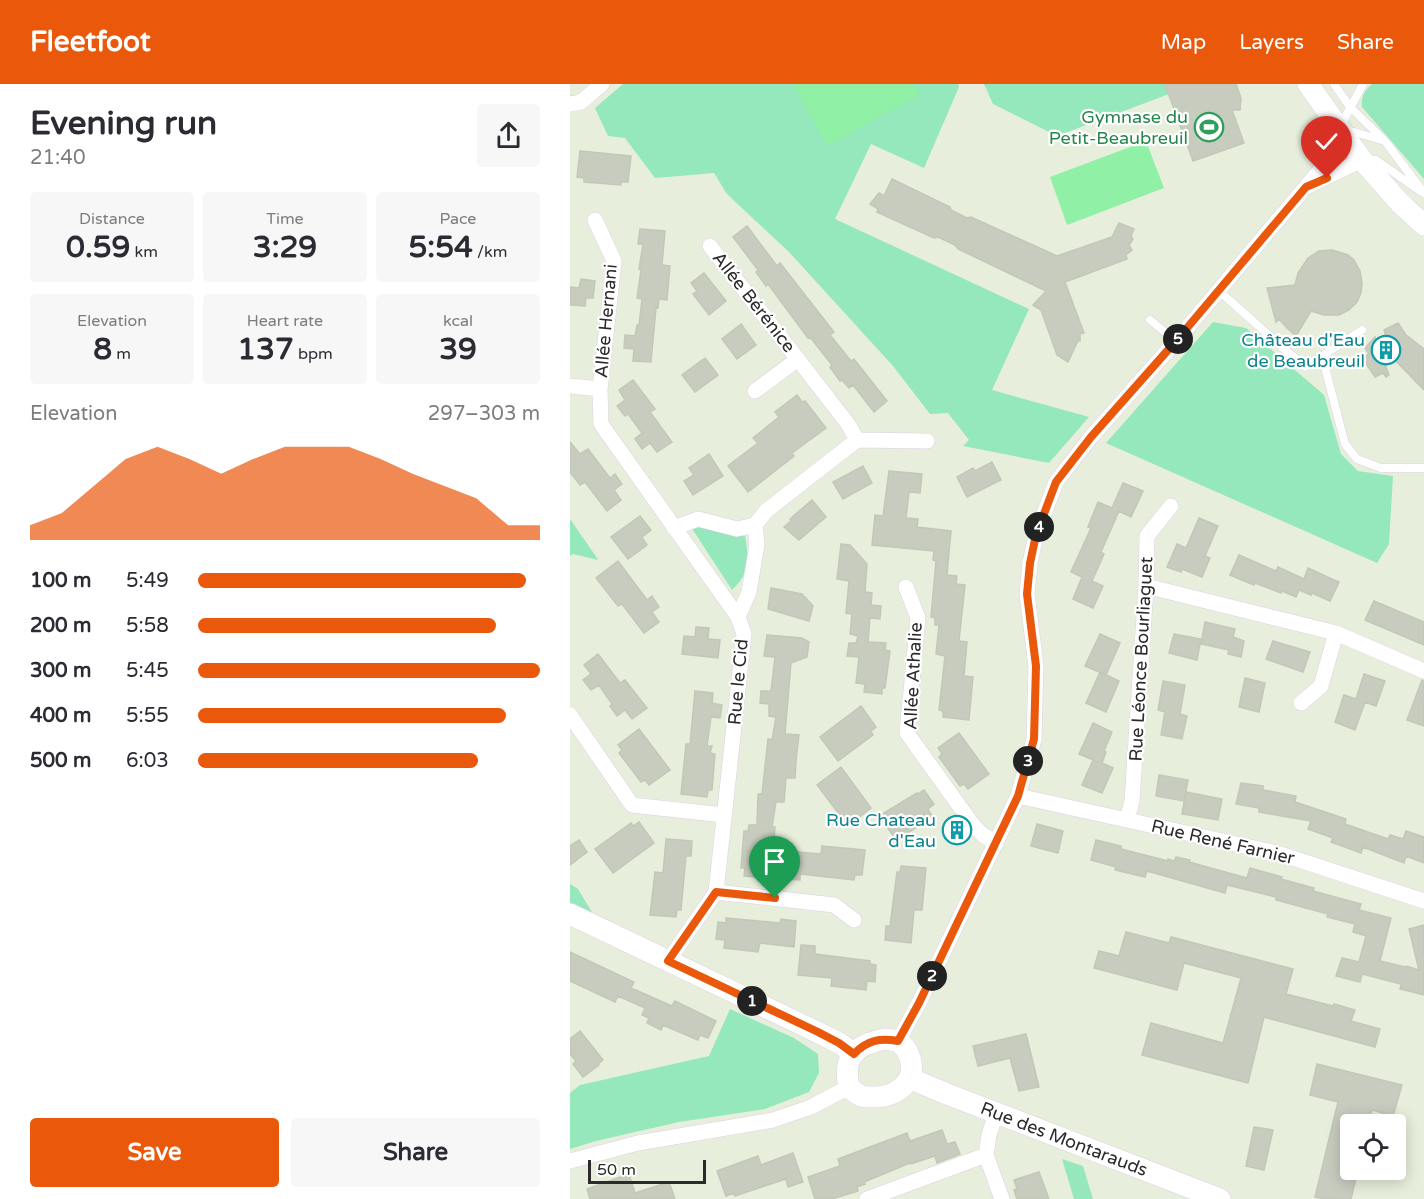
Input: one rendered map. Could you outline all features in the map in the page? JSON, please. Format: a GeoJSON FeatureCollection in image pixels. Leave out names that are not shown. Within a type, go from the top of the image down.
{"type":"FeatureCollection","features":[{"type":"Feature","properties":{"kind":"street"},"geometry":{"type":"LineString","coordinates":[[570,104],[581,102],[602,84]]}},
{"type":"Feature","properties":{"kind":"street"},"geometry":{"type":"LineString","coordinates":[[1308,84],[1362,160],[1400,203],[1424,225]]}},
{"type":"Feature","properties":{"kind":"street"},"geometry":{"type":"LineString","coordinates":[[898,1041],[919,1003],[1018,796],[1034,739],[1036,666],[1027,594],[1030,563],[1036,535],[1056,482],[1091,437],[1219,291],[1320,170],[1328,157],[1339,128]]}},
{"type":"Feature","properties":{"kind":"street"},"geometry":{"type":"LineString","coordinates":[[1306,187],[1362,160]]}},
{"type":"Feature","properties":{"kind":"street","name":"Allée Hernani"},"geometry":{"type":"LineString","coordinates":[[595,220],[614,261],[600,389]]}},
{"type":"Feature","properties":{"kind":"street","name":"Allée Bérénice"},"geometry":{"type":"LineString","coordinates":[[710,246],[848,424],[857,440]]}},
{"type":"Feature","properties":{"kind":"street","name":"Allée Bérénice"},"geometry":{"type":"LineString","coordinates":[[755,391],[798,359]]}},
{"type":"Feature","properties":{"kind":"street"},"geometry":{"type":"LineString","coordinates":[[570,386],[600,389]]}},
{"type":"Feature","properties":{"kind":"street","name":"Rue le Cid"},"geometry":{"type":"LineString","coordinates":[[600,389],[601,424],[738,618],[744,634],[716,892],[668,961]]}},
{"type":"Feature","properties":{"kind":"street"},"geometry":{"type":"LineString","coordinates":[[674,528],[698,519],[737,529],[755,525],[766,511],[857,440],[927,441]]}},
{"type":"Feature","properties":{"kind":"street","name":"Rue Léonce Bourliaguet"},"geometry":{"type":"LineString","coordinates":[[1127,820],[1132,801],[1146,586],[1147,536],[1172,506]]}},
{"type":"Feature","properties":{"kind":"street"},"geometry":{"type":"LineString","coordinates":[[738,618],[749,592],[757,544],[755,525]]}},
{"type":"Feature","properties":{"kind":"street"},"geometry":{"type":"LineString","coordinates":[[1146,586],[1336,633],[1424,671]]}},
{"type":"Feature","properties":{"kind":"street","name":"Allée Athalie"},"geometry":{"type":"LineString","coordinates":[[906,588],[918,618],[907,734],[973,825],[996,843]]}},
{"type":"Feature","properties":{"kind":"street"},"geometry":{"type":"LineString","coordinates":[[1301,703],[1322,686],[1336,633]]}},
{"type":"Feature","properties":{"kind":"street"},"geometry":{"type":"LineString","coordinates":[[570,715],[632,805],[724,815]]}},
{"type":"Feature","properties":{"kind":"street","name":"Rue René Farnier"},"geometry":{"type":"LineString","coordinates":[[1018,796],[1281,854],[1424,902]]}},
{"type":"Feature","properties":{"kind":"street"},"geometry":{"type":"LineString","coordinates":[[716,892],[834,905],[854,920]]}},
{"type":"Feature","properties":{"kind":"street"},"geometry":{"type":"LineString","coordinates":[[570,914],[818,1032],[854,1054]]}},
{"type":"Feature","properties":{"kind":"street"},"geometry":{"type":"LineString","coordinates":[[885,1039],[898,1041],[906,1049],[911,1059],[912,1069],[903,1086],[890,1095],[877,1097],[861,1096],[849,1087],[846,1075],[847,1065],[862,1046],[885,1039]]}},
{"type":"Feature","properties":{"kind":"street","name":"Rue des Montarauds"},"geometry":{"type":"LineString","coordinates":[[909,1078],[1220,1199]]}},
{"type":"Feature","properties":{"kind":"street"},"geometry":{"type":"LineString","coordinates":[[570,1161],[638,1143],[772,1120],[811,1107],[849,1087]]}},
{"type":"Feature","properties":{"kind":"street"},"geometry":{"type":"LineString","coordinates":[[996,1113],[986,1155],[1002,1199]]}},
{"type":"Feature","properties":{"kind":"street"},"geometry":{"type":"LineString","coordinates":[[867,1199],[986,1155]]}},
{"type":"Feature","properties":{"kind":"lane"},"geometry":{"type":"LineString","coordinates":[[1334,84],[1350,107],[1385,141],[1424,194]]}},
{"type":"Feature","properties":{"kind":"lane"},"geometry":{"type":"LineString","coordinates":[[1363,84],[1339,128],[1385,141]]}},
{"type":"Feature","properties":{"kind":"lane"},"geometry":{"type":"LineString","coordinates":[[1362,160],[1376,160],[1424,194]]}},
{"type":"Feature","properties":{"kind":"lane"},"geometry":{"type":"LineString","coordinates":[[1219,291],[1305,367],[1362,330]]}},
{"type":"Feature","properties":{"kind":"lane"},"geometry":{"type":"LineString","coordinates":[[1150,320],[1176,341]]}},
{"type":"Feature","properties":{"kind":"lane"},"geometry":{"type":"LineString","coordinates":[[1322,356],[1345,444],[1357,459],[1381,468],[1424,468]]}},
{"type":"Feature","properties":{"kind":"green space"},"geometry":{"type":"Polygon","coordinates":[[[623,84],[958,84],[959,87],[924,168],[871,144],[835,219],[1029,309],[992,390],[1089,417],[1049,463],[963,446],[969,440],[948,413],[930,414],[893,366],[790,253],[727,194],[714,173],[655,178],[625,138],[608,136],[595,108],[623,84]]]}},
{"type":"Feature","properties":{"kind":"green space"},"geometry":{"type":"Polygon","coordinates":[[[913,84],[919,95],[828,146],[793,85],[913,84]]]}},
{"type":"Feature","properties":{"kind":"green space"},"geometry":{"type":"Polygon","coordinates":[[[984,84],[1165,84],[1169,94],[1057,136],[993,104],[984,84]]]}},
{"type":"Feature","properties":{"kind":"green space"},"geometry":{"type":"Polygon","coordinates":[[[1372,84],[1424,84],[1424,179],[1362,107],[1364,94],[1372,84]]]}},
{"type":"Feature","properties":{"kind":"green space"},"geometry":{"type":"Polygon","coordinates":[[[1146,141],[1164,188],[1067,225],[1050,177],[1146,141]]]}},
{"type":"Feature","properties":{"kind":"green space"},"geometry":{"type":"Polygon","coordinates":[[[1213,322],[1246,328],[1324,395],[1341,454],[1358,471],[1393,476],[1389,544],[1377,563],[1106,443],[1213,322]]]}},
{"type":"Feature","properties":{"kind":"green space"},"geometry":{"type":"Polygon","coordinates":[[[570,519],[598,560],[573,554],[570,556],[570,519]]]}},
{"type":"Feature","properties":{"kind":"green space"},"geometry":{"type":"Polygon","coordinates":[[[701,524],[724,533],[745,536],[747,565],[742,578],[732,590],[691,527],[701,524]]]}},
{"type":"Feature","properties":{"kind":"green space"},"geometry":{"type":"Polygon","coordinates":[[[570,884],[578,889],[596,919],[570,905],[570,884]]]}},
{"type":"Feature","properties":{"kind":"green space"},"geometry":{"type":"Polygon","coordinates":[[[730,1009],[794,1038],[818,1054],[819,1073],[809,1092],[765,1109],[679,1122],[570,1149],[570,1093],[580,1085],[709,1056],[730,1009]]]}},
{"type":"Feature","properties":{"kind":"green space"},"geometry":{"type":"Polygon","coordinates":[[[1062,1159],[1083,1166],[1093,1199],[1074,1199],[1062,1159]]]}},
{"type":"Feature","properties":{"kind":"building","name":"Gymnase du Petit-Beaubreuil"},"geometry":{"type":"Polygon","coordinates":[[[1165,84],[1236,84],[1241,98],[1240,110],[1232,110],[1244,143],[1193,161],[1165,84]]]}},
{"type":"Feature","properties":{"kind":"building"},"geometry":{"type":"Polygon","coordinates":[[[580,151],[631,156],[628,182],[621,182],[621,185],[584,182],[584,178],[577,177],[580,151]]]}},
{"type":"Feature","properties":{"kind":"building"},"geometry":{"type":"Polygon","coordinates":[[[892,179],[950,207],[951,210],[967,218],[971,217],[1057,256],[1112,237],[1119,223],[1134,229],[1131,236],[1133,239],[1129,245],[1132,250],[1126,255],[1127,259],[1065,282],[1084,333],[1080,334],[1080,341],[1068,362],[1057,355],[1041,310],[1033,305],[1046,291],[938,237],[934,238],[877,212],[878,209],[870,204],[879,193],[884,196],[892,179]]]}},
{"type":"Feature","properties":{"kind":"building"},"geometry":{"type":"Polygon","coordinates":[[[747,226],[777,266],[780,263],[834,332],[830,335],[851,361],[854,359],[887,401],[874,412],[853,385],[849,388],[842,380],[840,381],[830,367],[832,365],[756,272],[758,270],[733,237],[747,226]]]}},
{"type":"Feature","properties":{"kind":"building"},"geometry":{"type":"Polygon","coordinates":[[[640,229],[665,231],[662,265],[670,266],[667,300],[659,299],[658,308],[656,308],[651,362],[633,361],[634,349],[624,348],[625,335],[635,336],[637,325],[639,325],[642,299],[637,298],[643,244],[638,244],[640,229]]]}},
{"type":"Feature","properties":{"kind":"building"},"geometry":{"type":"Polygon","coordinates":[[[1332,250],[1348,255],[1354,260],[1360,271],[1361,293],[1357,302],[1349,310],[1339,315],[1324,315],[1311,311],[1296,336],[1279,319],[1276,322],[1267,288],[1295,285],[1298,273],[1308,258],[1319,251],[1332,250]]]}},
{"type":"Feature","properties":{"kind":"building"},"geometry":{"type":"Polygon","coordinates":[[[704,273],[726,301],[709,315],[693,294],[697,291],[691,283],[704,273]]]}},
{"type":"Feature","properties":{"kind":"building"},"geometry":{"type":"Polygon","coordinates":[[[581,279],[595,281],[593,298],[586,298],[585,306],[570,305],[570,287],[579,288],[581,279]]]}},
{"type":"Feature","properties":{"kind":"building"},"geometry":{"type":"Polygon","coordinates":[[[1398,323],[1406,335],[1424,349],[1424,390],[1392,357],[1384,330],[1398,323]]]}},
{"type":"Feature","properties":{"kind":"building"},"geometry":{"type":"Polygon","coordinates":[[[741,324],[756,345],[737,359],[722,339],[741,324]]]}},
{"type":"Feature","properties":{"kind":"building"},"geometry":{"type":"Polygon","coordinates":[[[1375,337],[1389,375],[1386,377],[1383,373],[1375,377],[1367,365],[1358,359],[1369,354],[1365,348],[1375,337]]]}},
{"type":"Feature","properties":{"kind":"building"},"geometry":{"type":"Polygon","coordinates":[[[705,358],[718,375],[695,392],[682,375],[705,358]]]}},
{"type":"Feature","properties":{"kind":"building"},"geometry":{"type":"Polygon","coordinates":[[[633,380],[655,409],[650,412],[672,442],[657,452],[650,443],[642,449],[635,439],[642,433],[628,414],[625,416],[617,406],[625,400],[619,390],[633,380]]]}},
{"type":"Feature","properties":{"kind":"building"},"geometry":{"type":"Polygon","coordinates":[[[797,395],[802,402],[805,401],[826,428],[792,453],[794,456],[748,492],[728,466],[758,443],[753,438],[779,417],[775,412],[797,395]]]}},
{"type":"Feature","properties":{"kind":"building"},"geometry":{"type":"Polygon","coordinates":[[[570,442],[580,454],[588,449],[610,478],[615,474],[622,484],[614,490],[621,500],[607,511],[585,482],[580,485],[570,472],[570,442]]]}},
{"type":"Feature","properties":{"kind":"building"},"geometry":{"type":"Polygon","coordinates":[[[709,454],[723,476],[693,495],[684,481],[694,475],[689,468],[709,454]]]}},
{"type":"Feature","properties":{"kind":"building"},"geometry":{"type":"Polygon","coordinates":[[[992,462],[1001,480],[967,497],[957,477],[973,468],[975,471],[992,462]]]}},
{"type":"Feature","properties":{"kind":"building"},"geometry":{"type":"Polygon","coordinates":[[[863,466],[872,483],[843,499],[833,482],[863,466]]]}},
{"type":"Feature","properties":{"kind":"building"},"geometry":{"type":"Polygon","coordinates":[[[889,471],[922,474],[920,493],[909,492],[906,518],[918,519],[917,527],[951,531],[947,575],[957,576],[956,584],[965,585],[959,641],[967,642],[964,676],[973,677],[969,720],[943,717],[943,711],[939,710],[945,656],[936,654],[939,625],[935,625],[935,618],[931,617],[936,561],[933,560],[934,551],[872,545],[875,515],[883,516],[889,471]]]}},
{"type":"Feature","properties":{"kind":"building"},"geometry":{"type":"Polygon","coordinates":[[[1123,483],[1143,491],[1131,517],[1119,511],[1101,552],[1104,554],[1092,581],[1103,586],[1093,608],[1073,599],[1082,577],[1071,572],[1091,528],[1088,527],[1098,502],[1112,508],[1123,483]]]}},
{"type":"Feature","properties":{"kind":"building"},"geometry":{"type":"Polygon","coordinates":[[[812,500],[826,517],[799,540],[784,527],[812,500]]]}},
{"type":"Feature","properties":{"kind":"building"},"geometry":{"type":"Polygon","coordinates":[[[640,516],[651,530],[642,537],[647,545],[628,559],[611,537],[640,516]]]}},
{"type":"Feature","properties":{"kind":"building"},"geometry":{"type":"Polygon","coordinates":[[[1199,518],[1218,526],[1205,556],[1210,558],[1202,577],[1182,569],[1181,572],[1167,567],[1177,544],[1186,548],[1199,518]]]}},
{"type":"Feature","properties":{"kind":"building"},"geometry":{"type":"Polygon","coordinates":[[[841,544],[850,545],[867,564],[865,592],[872,593],[871,605],[881,606],[880,619],[870,618],[868,642],[886,643],[885,650],[890,651],[885,688],[882,688],[882,694],[864,692],[865,684],[856,683],[859,657],[847,656],[849,643],[856,643],[858,636],[850,634],[852,614],[846,613],[849,581],[837,579],[841,544]]]}},
{"type":"Feature","properties":{"kind":"building"},"geometry":{"type":"Polygon","coordinates":[[[1239,555],[1276,571],[1278,567],[1304,579],[1308,568],[1339,582],[1330,601],[1299,590],[1296,597],[1282,591],[1281,593],[1230,575],[1239,555]]]}},
{"type":"Feature","properties":{"kind":"building"},"geometry":{"type":"Polygon","coordinates":[[[618,561],[647,600],[652,596],[659,607],[652,612],[659,622],[644,633],[622,604],[618,606],[596,578],[618,561]]]}},
{"type":"Feature","properties":{"kind":"building"},"geometry":{"type":"Polygon","coordinates":[[[771,588],[802,594],[813,606],[809,621],[768,609],[771,588]]]}},
{"type":"Feature","properties":{"kind":"building"},"geometry":{"type":"Polygon","coordinates":[[[1374,601],[1424,622],[1424,645],[1365,620],[1374,601]]]}},
{"type":"Feature","properties":{"kind":"building"},"geometry":{"type":"Polygon","coordinates":[[[1205,622],[1235,629],[1233,637],[1244,641],[1241,657],[1228,654],[1229,650],[1201,644],[1205,622]]]}},
{"type":"Feature","properties":{"kind":"building"},"geometry":{"type":"Polygon","coordinates":[[[696,627],[709,628],[708,639],[720,640],[718,658],[682,654],[684,636],[695,637],[696,627]]]}},
{"type":"Feature","properties":{"kind":"building"},"geometry":{"type":"Polygon","coordinates":[[[1100,634],[1120,643],[1106,675],[1085,666],[1100,634]]]}},
{"type":"Feature","properties":{"kind":"building"},"geometry":{"type":"Polygon","coordinates":[[[1174,634],[1201,639],[1197,660],[1169,653],[1174,634]]]}},
{"type":"Feature","properties":{"kind":"building"},"geometry":{"type":"Polygon","coordinates":[[[767,635],[802,638],[809,642],[807,657],[791,663],[785,734],[799,735],[795,778],[786,778],[784,802],[776,802],[772,827],[775,827],[773,850],[821,854],[822,846],[865,850],[862,875],[855,875],[854,880],[800,874],[800,880],[744,876],[745,868],[741,868],[744,831],[748,831],[749,825],[757,825],[758,794],[762,794],[768,739],[772,740],[776,717],[769,716],[769,704],[760,703],[761,691],[771,691],[775,657],[764,656],[767,635]]]}},
{"type":"Feature","properties":{"kind":"building"},"geometry":{"type":"Polygon","coordinates":[[[1273,641],[1310,652],[1303,672],[1266,659],[1273,641]]]}},
{"type":"Feature","properties":{"kind":"building"},"geometry":{"type":"Polygon","coordinates":[[[598,654],[620,683],[625,680],[647,708],[632,719],[625,710],[617,716],[599,685],[591,690],[583,680],[591,674],[584,665],[598,654]]]}},
{"type":"Feature","properties":{"kind":"building"},"geometry":{"type":"Polygon","coordinates":[[[1100,672],[1119,681],[1106,712],[1086,703],[1100,672]]]}},
{"type":"Feature","properties":{"kind":"building"},"geometry":{"type":"Polygon","coordinates":[[[1364,674],[1385,681],[1376,706],[1365,702],[1355,730],[1335,722],[1344,695],[1356,699],[1364,674]]]}},
{"type":"Feature","properties":{"kind":"building"},"geometry":{"type":"Polygon","coordinates":[[[1245,678],[1265,683],[1259,712],[1239,707],[1245,678]]]}},
{"type":"Feature","properties":{"kind":"building"},"geometry":{"type":"Polygon","coordinates":[[[1422,680],[1424,681],[1424,726],[1407,720],[1422,680]]]}},
{"type":"Feature","properties":{"kind":"building"},"geometry":{"type":"Polygon","coordinates":[[[1163,681],[1185,685],[1180,714],[1187,716],[1182,739],[1161,735],[1165,712],[1158,710],[1163,681]]]}},
{"type":"Feature","properties":{"kind":"building"},"geometry":{"type":"Polygon","coordinates":[[[695,691],[713,693],[712,703],[722,705],[720,718],[711,717],[707,746],[712,746],[710,753],[715,754],[712,790],[708,790],[707,797],[681,794],[686,744],[690,744],[695,691]]]}},
{"type":"Feature","properties":{"kind":"building"},"geometry":{"type":"Polygon","coordinates":[[[861,706],[876,727],[871,731],[873,735],[838,761],[820,737],[861,706]]]}},
{"type":"Feature","properties":{"kind":"building"},"geometry":{"type":"Polygon","coordinates":[[[1093,723],[1112,732],[1102,763],[1113,768],[1102,793],[1082,785],[1093,760],[1098,762],[1079,754],[1093,723]]]}},
{"type":"Feature","properties":{"kind":"building"},"geometry":{"type":"Polygon","coordinates":[[[639,729],[670,770],[649,785],[645,780],[641,782],[619,753],[622,750],[618,745],[639,729]]]}},
{"type":"Feature","properties":{"kind":"building"},"geometry":{"type":"Polygon","coordinates":[[[959,733],[989,774],[968,789],[964,784],[960,786],[939,757],[942,754],[938,748],[959,733]]]}},
{"type":"Feature","properties":{"kind":"building"},"geometry":{"type":"Polygon","coordinates":[[[841,767],[871,808],[848,826],[817,785],[841,767]]]}},
{"type":"Feature","properties":{"kind":"building"},"geometry":{"type":"Polygon","coordinates":[[[1159,775],[1188,780],[1184,801],[1156,796],[1159,775]]]}},
{"type":"Feature","properties":{"kind":"building"},"geometry":{"type":"Polygon","coordinates":[[[1241,783],[1263,786],[1263,790],[1296,796],[1295,802],[1346,819],[1345,824],[1388,839],[1390,835],[1403,839],[1406,831],[1424,837],[1424,863],[1406,856],[1404,863],[1363,847],[1361,853],[1331,842],[1333,838],[1308,829],[1311,821],[1259,812],[1259,808],[1236,804],[1241,783]]]}},
{"type":"Feature","properties":{"kind":"building"},"geometry":{"type":"Polygon","coordinates":[[[924,790],[934,804],[928,809],[932,816],[897,841],[879,816],[924,790]]]}},
{"type":"Feature","properties":{"kind":"building"},"geometry":{"type":"Polygon","coordinates":[[[1186,792],[1222,799],[1218,820],[1182,814],[1186,792]]]}},
{"type":"Feature","properties":{"kind":"building"},"geometry":{"type":"Polygon","coordinates":[[[639,822],[654,843],[613,873],[595,849],[631,823],[633,826],[639,822]]]}},
{"type":"Feature","properties":{"kind":"building"},"geometry":{"type":"Polygon","coordinates":[[[1037,824],[1063,831],[1058,853],[1031,846],[1037,824]]]}},
{"type":"Feature","properties":{"kind":"building"},"geometry":{"type":"Polygon","coordinates":[[[666,839],[692,841],[691,856],[686,856],[681,910],[677,910],[676,917],[650,915],[655,872],[663,873],[666,839]]]}},
{"type":"Feature","properties":{"kind":"building"},"geometry":{"type":"Polygon","coordinates":[[[579,840],[587,852],[570,865],[570,846],[579,840]]]}},
{"type":"Feature","properties":{"kind":"building"},"geometry":{"type":"Polygon","coordinates":[[[1096,840],[1168,861],[1168,859],[1174,861],[1176,857],[1190,860],[1189,862],[1247,878],[1250,868],[1314,888],[1313,891],[1361,904],[1359,910],[1391,918],[1380,961],[1419,970],[1409,929],[1424,925],[1424,995],[1400,989],[1401,984],[1362,974],[1360,982],[1336,976],[1342,958],[1359,962],[1366,936],[1353,932],[1355,924],[1276,900],[1276,897],[1227,885],[1225,893],[1147,871],[1145,877],[1115,870],[1116,867],[1091,860],[1096,840]]]}},
{"type":"Feature","properties":{"kind":"building"},"geometry":{"type":"Polygon","coordinates":[[[901,866],[926,868],[922,910],[914,910],[911,943],[885,940],[886,926],[890,926],[897,872],[900,872],[901,866]]]}},
{"type":"Feature","properties":{"kind":"building"},"geometry":{"type":"Polygon","coordinates":[[[726,918],[780,923],[781,919],[796,921],[794,947],[760,943],[758,952],[724,948],[725,940],[716,939],[718,922],[726,923],[726,918]]]}},
{"type":"Feature","properties":{"kind":"building"},"geometry":{"type":"Polygon","coordinates":[[[1126,932],[1169,943],[1171,937],[1293,969],[1286,994],[1355,1010],[1351,1021],[1380,1029],[1375,1047],[1264,1017],[1248,1083],[1142,1055],[1151,1023],[1223,1043],[1241,978],[1184,963],[1177,990],[1094,968],[1099,951],[1119,956],[1126,932]]]}},
{"type":"Feature","properties":{"kind":"building"},"geometry":{"type":"Polygon","coordinates":[[[801,945],[815,946],[815,954],[870,961],[870,964],[876,965],[875,982],[867,981],[866,990],[831,986],[832,978],[798,975],[801,945]]]}},
{"type":"Feature","properties":{"kind":"building"},"geometry":{"type":"Polygon","coordinates":[[[570,952],[634,982],[631,988],[672,1006],[675,1001],[716,1021],[708,1038],[700,1035],[698,1040],[663,1025],[661,1030],[647,1023],[649,1018],[642,1015],[645,1008],[618,996],[615,1002],[570,981],[570,952]]]}},
{"type":"Feature","properties":{"kind":"building"},"geometry":{"type":"Polygon","coordinates":[[[580,1031],[603,1060],[583,1077],[573,1064],[576,1061],[570,1054],[570,1039],[580,1031]]]}},
{"type":"Feature","properties":{"kind":"building"},"geometry":{"type":"Polygon","coordinates":[[[1026,1034],[1039,1087],[1019,1091],[1010,1058],[978,1066],[973,1046],[1026,1034]]]}},
{"type":"Feature","properties":{"kind":"building"},"geometry":{"type":"Polygon","coordinates":[[[1317,1064],[1402,1085],[1394,1114],[1372,1110],[1371,1114],[1340,1114],[1340,1180],[1356,1180],[1351,1199],[1315,1197],[1338,1102],[1310,1095],[1317,1064]]]}},
{"type":"Feature","properties":{"kind":"building"},"geometry":{"type":"Polygon","coordinates":[[[1254,1127],[1273,1130],[1264,1170],[1246,1166],[1254,1127]]]}},
{"type":"Feature","properties":{"kind":"building"},"geometry":{"type":"Polygon","coordinates":[[[942,1130],[947,1144],[955,1142],[960,1154],[937,1163],[935,1156],[910,1163],[864,1182],[865,1184],[857,1187],[858,1191],[832,1199],[815,1199],[808,1177],[840,1166],[838,1159],[907,1133],[910,1141],[942,1130]]]}},
{"type":"Feature","properties":{"kind":"building"},"geometry":{"type":"Polygon","coordinates":[[[793,1153],[803,1182],[788,1187],[786,1179],[735,1196],[734,1193],[726,1196],[717,1171],[758,1156],[761,1165],[793,1153]]]}},
{"type":"Feature","properties":{"kind":"building"},"geometry":{"type":"Polygon","coordinates":[[[1039,1172],[1049,1199],[1017,1199],[1014,1180],[1039,1172]]]}},
{"type":"Feature","properties":{"kind":"building"},"geometry":{"type":"Polygon","coordinates":[[[629,1174],[635,1193],[669,1182],[675,1199],[590,1199],[587,1189],[629,1174]]]}},
{"type":"Feature","properties":{"kind":"place","name":"Gymnase du Petit-Beaubreuil"},"geometry":{"type":"Point","coordinates":[1209,127]}},
{"type":"Feature","properties":{"kind":"place","name":"Château d'Eau de Beaubreuil"},"geometry":{"type":"Point","coordinates":[1386,350]}},
{"type":"Feature","properties":{"kind":"place","name":"Rue Chateau d'Eau"},"geometry":{"type":"Point","coordinates":[957,830]}},
{"type":"Feature","properties":{"kind":"route"},"geometry":{"type":"LineString","coordinates":[[775,898],[716,892],[668,961],[818,1032],[854,1054],[862,1046],[875,1041],[885,1039],[898,1041],[919,1003],[1018,796],[1034,739],[1036,666],[1027,594],[1030,563],[1036,535],[1056,482],[1091,437],[1176,341],[1306,187],[1327,178]]}}]}
